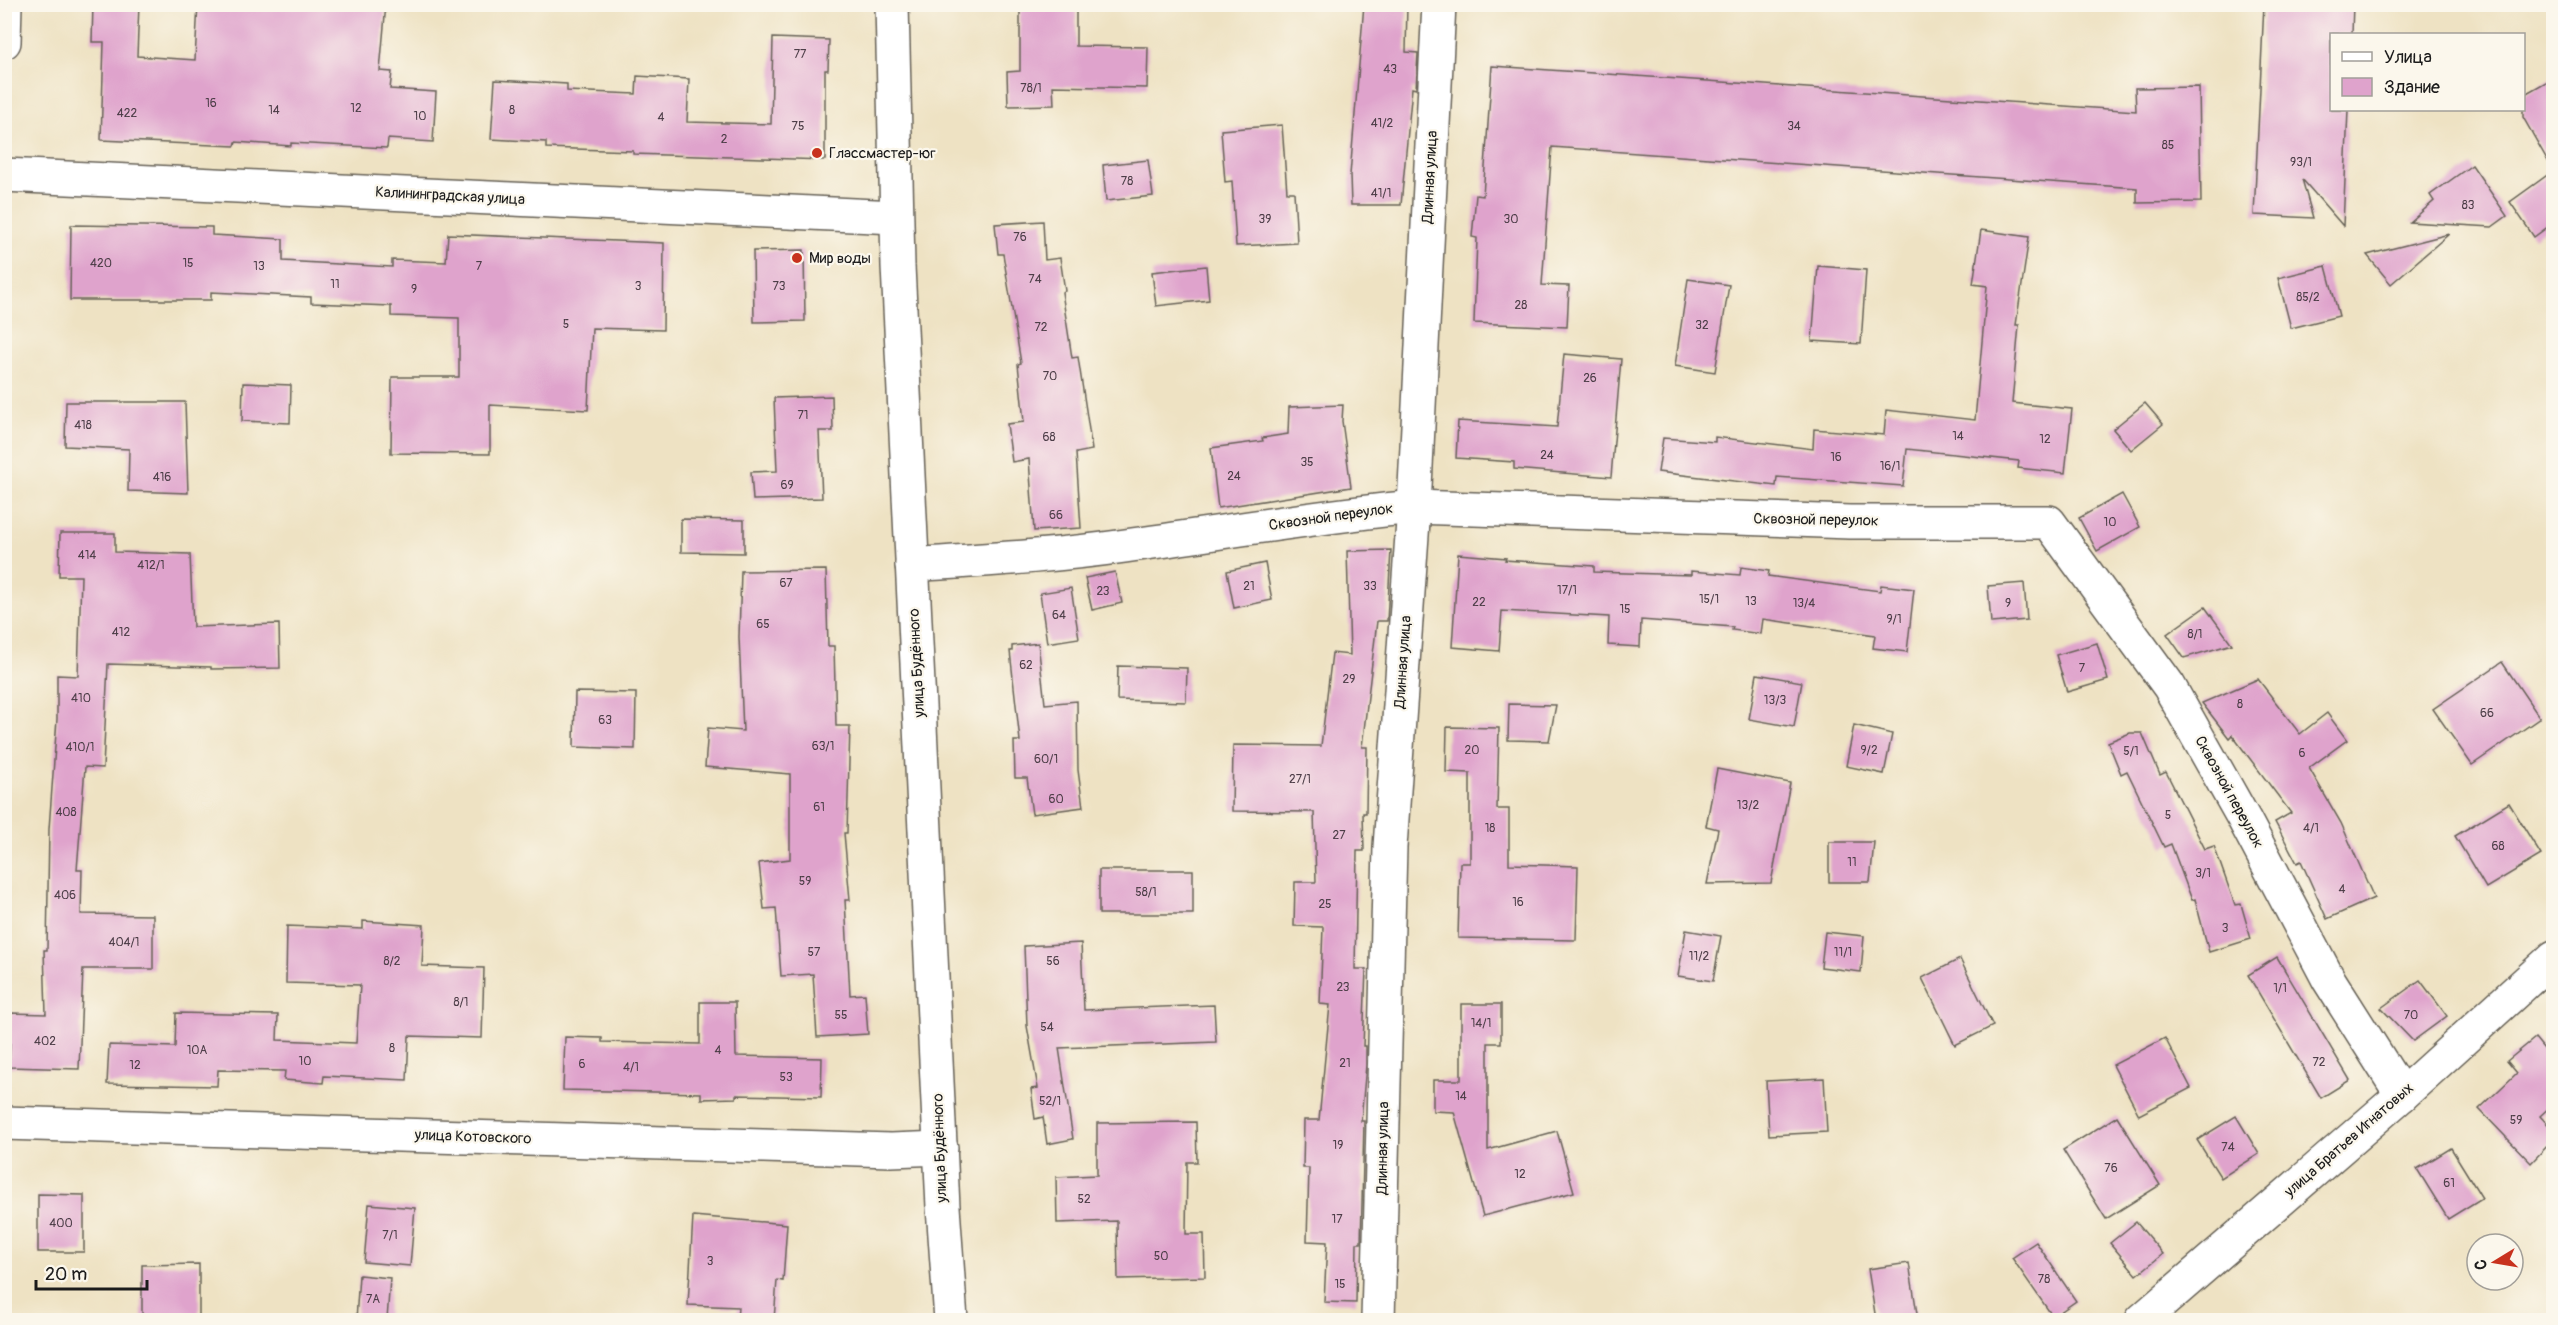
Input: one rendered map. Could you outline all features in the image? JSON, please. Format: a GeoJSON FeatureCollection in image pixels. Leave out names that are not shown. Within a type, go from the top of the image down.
{"type":"FeatureCollection","features":[{"type":"Feature","properties":{"kind":"street"},"geometry":{"type":"LineString","coordinates":[[4,42],[6,4]]}},
{"type":"Feature","properties":{"kind":"street","name":"улица Будённого"},"geometry":{"type":"LineString","coordinates":[[892,4],[896,217],[951,1320]]}},
{"type":"Feature","properties":{"kind":"street","name":"Длинная улица"},"geometry":{"type":"LineString","coordinates":[[1378,1320],[1390,847],[1414,507],[1439,4]]}},
{"type":"Feature","properties":{"kind":"street","name":"Калининградская улица"},"geometry":{"type":"LineString","coordinates":[[4,175],[896,217]]}},
{"type":"Feature","properties":{"kind":"street","name":"Сквозной переулок"},"geometry":{"type":"LineString","coordinates":[[912,565],[996,560],[1123,546],[1367,511],[1414,507],[1850,522],[2049,522],[2169,686],[2244,819],[2329,980],[2402,1095]]}},
{"type":"Feature","properties":{"kind":"street","name":"улица Братьев Игнатовых"},"geometry":{"type":"LineString","coordinates":[[2142,1320],[2402,1095],[2553,957]]}},
{"type":"Feature","properties":{"kind":"street","name":"улица Котовского"},"geometry":{"type":"LineString","coordinates":[[4,1123],[891,1150],[941,1148]]}},
{"type":"Feature","properties":{"kind":"building"},"geometry":{"type":"Polygon","coordinates":[[[93,4],[139,4],[137,56],[195,60],[198,4],[386,4],[380,71],[392,72],[390,89],[436,92],[433,142],[388,139],[387,148],[291,143],[291,146],[236,142],[235,146],[101,140],[104,42],[92,42],[93,4]]]}},
{"type":"Feature","properties":{"kind":"building"},"geometry":{"type":"Polygon","coordinates":[[[1020,4],[1076,4],[1076,46],[1148,47],[1147,88],[1053,86],[1054,105],[1008,106],[1007,72],[1020,71],[1020,4]]]}},
{"type":"Feature","properties":{"kind":"building"},"geometry":{"type":"Polygon","coordinates":[[[1364,4],[1407,4],[1406,52],[1418,53],[1416,89],[1412,88],[1401,205],[1351,205],[1350,175],[1364,4]]]}},
{"type":"Feature","properties":{"kind":"building"},"geometry":{"type":"Polygon","coordinates":[[[2264,4],[2353,4],[2352,33],[2330,33],[2330,111],[2348,111],[2343,226],[2302,179],[2313,218],[2254,215],[2264,4]]]}},
{"type":"Feature","properties":{"kind":"building"},"geometry":{"type":"Polygon","coordinates":[[[773,38],[829,40],[828,70],[825,70],[825,160],[633,154],[633,151],[546,148],[546,142],[491,139],[495,80],[567,84],[567,91],[636,94],[637,76],[689,79],[687,122],[771,124],[773,38]]]}},
{"type":"Feature","properties":{"kind":"building"},"geometry":{"type":"Polygon","coordinates":[[[1492,66],[2136,111],[2135,88],[2199,87],[2201,202],[2137,203],[2137,188],[1552,147],[1542,285],[1569,286],[1567,327],[1474,323],[1477,238],[1472,237],[1476,195],[1483,196],[1492,66]]]}},
{"type":"Feature","properties":{"kind":"building"},"geometry":{"type":"Polygon","coordinates":[[[2553,78],[2553,170],[2523,117],[2525,94],[2553,78]]]}},
{"type":"Feature","properties":{"kind":"building"},"geometry":{"type":"Polygon","coordinates":[[[1282,125],[1287,192],[1294,192],[1297,243],[1236,246],[1232,181],[1225,182],[1221,130],[1282,125]]]}},
{"type":"Feature","properties":{"kind":"building"},"geometry":{"type":"Polygon","coordinates":[[[1148,160],[1153,196],[1106,201],[1103,165],[1148,160]]]}},
{"type":"Feature","properties":{"kind":"building"},"geometry":{"type":"Polygon","coordinates":[[[2472,165],[2507,216],[2492,227],[2410,222],[2434,201],[2430,195],[2472,165]]]}},
{"type":"Feature","properties":{"kind":"building"},"geometry":{"type":"Polygon","coordinates":[[[2553,171],[2553,223],[2534,237],[2510,202],[2553,171]]]}},
{"type":"Feature","properties":{"kind":"building"},"geometry":{"type":"Polygon","coordinates":[[[1043,221],[1045,260],[1060,258],[1065,291],[1062,292],[1072,358],[1078,357],[1092,450],[1076,453],[1081,528],[1034,531],[1029,459],[1012,462],[1007,424],[1024,422],[1018,364],[1021,363],[1003,254],[998,254],[995,224],[1043,221]]]}},
{"type":"Feature","properties":{"kind":"building"},"geometry":{"type":"Polygon","coordinates":[[[71,225],[212,227],[212,235],[283,239],[283,261],[392,267],[392,260],[446,262],[448,234],[664,243],[663,330],[592,328],[588,410],[490,405],[490,454],[391,453],[392,377],[459,377],[459,318],[391,316],[391,306],[311,303],[311,297],[211,292],[211,300],[70,300],[71,225]]]}},
{"type":"Feature","properties":{"kind":"building"},"geometry":{"type":"Polygon","coordinates":[[[1981,230],[2029,237],[2016,325],[2019,325],[2012,403],[2072,409],[2065,473],[2018,468],[2019,461],[1907,449],[1903,486],[1777,477],[1776,486],[1658,472],[1663,438],[1715,442],[1715,437],[1813,449],[1814,429],[1884,435],[1886,410],[1975,420],[1987,286],[1973,284],[1981,230]]]}},
{"type":"Feature","properties":{"kind":"building"},"geometry":{"type":"Polygon","coordinates":[[[2449,234],[2391,284],[2367,255],[2449,234]]]}},
{"type":"Feature","properties":{"kind":"building"},"geometry":{"type":"Polygon","coordinates":[[[804,250],[805,321],[754,322],[753,251],[804,250]]]}},
{"type":"Feature","properties":{"kind":"building"},"geometry":{"type":"Polygon","coordinates":[[[1206,266],[1209,300],[1156,306],[1152,272],[1206,266]]]}},
{"type":"Feature","properties":{"kind":"building"},"geometry":{"type":"Polygon","coordinates":[[[1818,266],[1866,270],[1861,344],[1812,341],[1818,266]]]}},
{"type":"Feature","properties":{"kind":"building"},"geometry":{"type":"Polygon","coordinates":[[[2326,266],[2339,316],[2291,328],[2278,278],[2326,266]]]}},
{"type":"Feature","properties":{"kind":"building"},"geometry":{"type":"Polygon","coordinates":[[[1688,279],[1729,285],[1715,372],[1675,366],[1688,279]]]}},
{"type":"Feature","properties":{"kind":"building"},"geometry":{"type":"Polygon","coordinates":[[[1564,354],[1621,359],[1611,477],[1514,469],[1514,462],[1456,458],[1458,421],[1557,427],[1564,354]]]}},
{"type":"Feature","properties":{"kind":"building"},"geometry":{"type":"Polygon","coordinates":[[[243,383],[291,385],[290,423],[242,421],[243,383]]]}},
{"type":"Feature","properties":{"kind":"building"},"geometry":{"type":"Polygon","coordinates":[[[832,396],[833,431],[819,431],[822,498],[753,500],[751,472],[777,471],[774,398],[832,396]]]}},
{"type":"Feature","properties":{"kind":"building"},"geometry":{"type":"Polygon","coordinates":[[[66,402],[185,402],[188,493],[128,491],[129,449],[65,446],[66,402]]]}},
{"type":"Feature","properties":{"kind":"building"},"geometry":{"type":"Polygon","coordinates":[[[2145,403],[2163,424],[2131,450],[2113,429],[2145,403]]]}},
{"type":"Feature","properties":{"kind":"building"},"geometry":{"type":"Polygon","coordinates":[[[1343,405],[1342,421],[1351,487],[1218,508],[1211,448],[1263,441],[1262,438],[1288,434],[1289,407],[1343,405]]]}},
{"type":"Feature","properties":{"kind":"building"},"geometry":{"type":"Polygon","coordinates":[[[2122,494],[2140,527],[2097,551],[2079,518],[2122,494]]]}},
{"type":"Feature","properties":{"kind":"building"},"geometry":{"type":"Polygon","coordinates":[[[681,519],[744,520],[744,553],[681,552],[681,519]]]}},
{"type":"Feature","properties":{"kind":"building"},"geometry":{"type":"Polygon","coordinates":[[[60,533],[115,533],[115,552],[190,554],[193,627],[279,624],[280,668],[211,669],[211,667],[108,664],[103,768],[85,767],[77,870],[82,870],[81,914],[153,915],[153,969],[83,969],[79,1069],[9,1067],[11,1013],[46,1014],[44,950],[47,950],[49,829],[57,719],[57,675],[78,676],[81,576],[59,576],[60,533]]]}},
{"type":"Feature","properties":{"kind":"building"},"geometry":{"type":"Polygon","coordinates":[[[1391,550],[1387,621],[1377,621],[1362,747],[1367,747],[1366,813],[1363,813],[1364,851],[1357,851],[1355,969],[1366,969],[1363,1046],[1366,1046],[1366,1065],[1361,1121],[1364,1121],[1361,1243],[1357,1243],[1356,1303],[1324,1302],[1327,1242],[1307,1241],[1309,1168],[1303,1168],[1304,1120],[1319,1120],[1330,1005],[1320,1004],[1323,927],[1294,926],[1295,882],[1316,882],[1314,812],[1232,811],[1233,745],[1321,746],[1332,653],[1350,655],[1347,551],[1391,550]]]}},
{"type":"Feature","properties":{"kind":"building"},"geometry":{"type":"Polygon","coordinates":[[[1458,554],[1506,558],[1505,560],[1594,566],[1594,572],[1691,575],[1691,571],[1740,575],[1741,567],[1769,571],[1768,576],[1880,591],[1881,585],[1914,589],[1907,652],[1873,648],[1875,635],[1763,619],[1761,634],[1732,630],[1733,627],[1641,620],[1640,647],[1608,645],[1609,617],[1502,611],[1499,651],[1452,647],[1458,554]]]}},
{"type":"Feature","properties":{"kind":"building"},"geometry":{"type":"Polygon","coordinates":[[[1265,563],[1272,600],[1234,608],[1227,571],[1265,563]]]}},
{"type":"Feature","properties":{"kind":"building"},"geometry":{"type":"Polygon","coordinates":[[[826,570],[828,646],[834,646],[836,726],[850,726],[847,833],[844,833],[850,900],[845,900],[850,995],[865,994],[868,1034],[817,1037],[813,974],[781,976],[776,908],[764,909],[759,863],[790,859],[790,774],[705,767],[708,728],[743,731],[739,637],[741,571],[826,570]]]}},
{"type":"Feature","properties":{"kind":"building"},"geometry":{"type":"Polygon","coordinates":[[[1115,572],[1122,603],[1092,610],[1085,578],[1115,572]]]}},
{"type":"Feature","properties":{"kind":"building"},"geometry":{"type":"Polygon","coordinates":[[[2024,583],[2027,620],[1991,623],[1988,586],[2024,583]]]}},
{"type":"Feature","properties":{"kind":"building"},"geometry":{"type":"Polygon","coordinates":[[[1071,588],[1079,638],[1047,643],[1040,593],[1071,588]]]}},
{"type":"Feature","properties":{"kind":"building"},"geometry":{"type":"Polygon","coordinates":[[[2205,607],[2232,644],[2184,658],[2167,634],[2205,607]]]}},
{"type":"Feature","properties":{"kind":"building"},"geometry":{"type":"Polygon","coordinates":[[[1038,643],[1045,704],[1077,701],[1078,770],[1083,807],[1032,814],[1027,778],[1015,778],[1014,741],[1020,741],[1010,651],[1012,651],[1012,646],[1038,643]]]}},
{"type":"Feature","properties":{"kind":"building"},"geometry":{"type":"Polygon","coordinates":[[[2097,643],[2108,680],[2067,692],[2056,655],[2097,643]]]}},
{"type":"Feature","properties":{"kind":"building"},"geometry":{"type":"Polygon","coordinates":[[[2502,662],[2540,718],[2472,765],[2433,709],[2502,662]]]}},
{"type":"Feature","properties":{"kind":"building"},"geometry":{"type":"Polygon","coordinates":[[[1118,666],[1187,668],[1186,702],[1117,700],[1118,666]]]}},
{"type":"Feature","properties":{"kind":"building"},"geometry":{"type":"Polygon","coordinates":[[[1757,674],[1802,682],[1794,727],[1749,719],[1757,674]]]}},
{"type":"Feature","properties":{"kind":"building"},"geometry":{"type":"Polygon","coordinates":[[[2258,679],[2300,734],[2327,713],[2347,740],[2309,768],[2341,823],[2374,898],[2327,919],[2301,861],[2297,863],[2275,822],[2291,813],[2232,735],[2229,738],[2202,703],[2258,679]]]}},
{"type":"Feature","properties":{"kind":"building"},"geometry":{"type":"Polygon","coordinates":[[[575,692],[636,693],[635,749],[574,747],[575,692]]]}},
{"type":"Feature","properties":{"kind":"building"},"geometry":{"type":"Polygon","coordinates":[[[1509,704],[1556,705],[1549,741],[1508,740],[1509,704]]]}},
{"type":"Feature","properties":{"kind":"building"},"geometry":{"type":"Polygon","coordinates":[[[1854,725],[1892,734],[1884,774],[1846,766],[1854,725]]]}},
{"type":"Feature","properties":{"kind":"building"},"geometry":{"type":"Polygon","coordinates":[[[1447,727],[1499,728],[1497,809],[1509,809],[1509,864],[1578,866],[1576,940],[1458,938],[1460,863],[1470,863],[1470,773],[1446,772],[1447,727]]]}},
{"type":"Feature","properties":{"kind":"building"},"geometry":{"type":"Polygon","coordinates":[[[2130,733],[2142,733],[2160,775],[2166,772],[2205,849],[2214,846],[2235,905],[2241,904],[2251,939],[2209,952],[2195,899],[2192,900],[2171,844],[2164,847],[2127,771],[2121,774],[2108,742],[2130,733]]]}},
{"type":"Feature","properties":{"kind":"building"},"geometry":{"type":"Polygon","coordinates":[[[1717,769],[1790,783],[1771,883],[1707,884],[1718,829],[1706,826],[1717,769]]]}},
{"type":"Feature","properties":{"kind":"building"},"geometry":{"type":"Polygon","coordinates":[[[2509,803],[2541,855],[2486,888],[2455,836],[2509,803]]]}},
{"type":"Feature","properties":{"kind":"building"},"geometry":{"type":"Polygon","coordinates":[[[1829,842],[1874,842],[1870,882],[1829,882],[1829,842]]]}},
{"type":"Feature","properties":{"kind":"building"},"geometry":{"type":"Polygon","coordinates":[[[1099,870],[1193,870],[1193,914],[1099,914],[1099,870]]]}},
{"type":"Feature","properties":{"kind":"building"},"geometry":{"type":"Polygon","coordinates":[[[363,921],[424,925],[422,966],[484,968],[482,1038],[409,1036],[407,1080],[324,1076],[323,1083],[284,1080],[285,1071],[218,1070],[217,1086],[107,1084],[109,1045],[175,1047],[176,1013],[278,1015],[277,1040],[356,1043],[360,985],[286,983],[287,926],[363,929],[363,921]]]}},
{"type":"Feature","properties":{"kind":"building"},"geometry":{"type":"Polygon","coordinates":[[[1686,930],[1721,936],[1713,981],[1678,976],[1686,930]]]}},
{"type":"Feature","properties":{"kind":"building"},"geometry":{"type":"Polygon","coordinates":[[[1825,932],[1864,936],[1861,972],[1821,967],[1825,932]]]}},
{"type":"Feature","properties":{"kind":"building"},"geometry":{"type":"Polygon","coordinates":[[[1081,943],[1084,1010],[1214,1005],[1216,1042],[1059,1048],[1073,1139],[1047,1144],[1043,1117],[1035,1119],[1031,1089],[1038,1088],[1027,1026],[1024,946],[1081,943]]]}},
{"type":"Feature","properties":{"kind":"building"},"geometry":{"type":"Polygon","coordinates":[[[2277,957],[2350,1080],[2321,1098],[2248,975],[2277,957]]]}},
{"type":"Feature","properties":{"kind":"building"},"geometry":{"type":"Polygon","coordinates":[[[1960,959],[1993,1026],[1955,1045],[1922,978],[1960,959]]]}},
{"type":"Feature","properties":{"kind":"building"},"geometry":{"type":"Polygon","coordinates":[[[2420,980],[2447,1016],[2413,1041],[2381,1008],[2420,980]]]}},
{"type":"Feature","properties":{"kind":"building"},"geometry":{"type":"Polygon","coordinates":[[[700,1002],[735,1002],[736,1056],[822,1058],[821,1097],[736,1095],[736,1098],[701,1099],[701,1093],[563,1090],[565,1037],[602,1038],[602,1042],[700,1044],[700,1002]]]}},
{"type":"Feature","properties":{"kind":"building"},"geometry":{"type":"Polygon","coordinates":[[[1461,1004],[1501,1004],[1501,1043],[1488,1043],[1488,1150],[1557,1131],[1574,1192],[1483,1216],[1454,1112],[1433,1111],[1433,1080],[1461,1080],[1461,1004]]]}},
{"type":"Feature","properties":{"kind":"building"},"geometry":{"type":"Polygon","coordinates":[[[2165,1038],[2191,1088],[2139,1115],[2113,1065],[2165,1038]]]}},
{"type":"Feature","properties":{"kind":"building"},"geometry":{"type":"Polygon","coordinates":[[[2535,1038],[2553,1060],[2553,1104],[2540,1116],[2553,1130],[2553,1140],[2531,1163],[2479,1109],[2517,1073],[2507,1061],[2535,1038]]]}},
{"type":"Feature","properties":{"kind":"building"},"geometry":{"type":"Polygon","coordinates":[[[1824,1078],[1827,1132],[1769,1135],[1766,1081],[1824,1078]]]}},
{"type":"Feature","properties":{"kind":"building"},"geometry":{"type":"Polygon","coordinates":[[[2117,1116],[2160,1185],[2106,1219],[2063,1150],[2117,1116]]]}},
{"type":"Feature","properties":{"kind":"building"},"geometry":{"type":"Polygon","coordinates":[[[2236,1116],[2259,1154],[2221,1178],[2197,1140],[2236,1116]]]}},
{"type":"Feature","properties":{"kind":"building"},"geometry":{"type":"Polygon","coordinates":[[[1196,1122],[1197,1162],[1187,1162],[1186,1234],[1204,1234],[1205,1277],[1118,1279],[1117,1221],[1057,1223],[1056,1177],[1097,1175],[1097,1123],[1196,1122]]]}},
{"type":"Feature","properties":{"kind":"building"},"geometry":{"type":"Polygon","coordinates":[[[2451,1148],[2482,1198],[2448,1219],[2417,1169],[2451,1148]]]}},
{"type":"Feature","properties":{"kind":"building"},"geometry":{"type":"Polygon","coordinates":[[[38,1194],[84,1195],[84,1252],[38,1252],[38,1194]]]}},
{"type":"Feature","properties":{"kind":"building"},"geometry":{"type":"Polygon","coordinates":[[[369,1204],[415,1208],[410,1266],[364,1262],[369,1204]]]}},
{"type":"Feature","properties":{"kind":"building"},"geometry":{"type":"Polygon","coordinates":[[[693,1216],[787,1224],[783,1281],[777,1280],[774,1320],[737,1320],[738,1307],[688,1305],[693,1216]]]}},
{"type":"Feature","properties":{"kind":"building"},"geometry":{"type":"Polygon","coordinates":[[[2136,1222],[2163,1254],[2137,1275],[2110,1243],[2136,1222]]]}},
{"type":"Feature","properties":{"kind":"building"},"geometry":{"type":"Polygon","coordinates":[[[2036,1242],[2076,1301],[2053,1317],[2012,1258],[2036,1242]]]}},
{"type":"Feature","properties":{"kind":"building"},"geometry":{"type":"Polygon","coordinates":[[[1909,1263],[1918,1320],[1876,1320],[1868,1269],[1909,1263]]]}},
{"type":"Feature","properties":{"kind":"building"},"geometry":{"type":"Polygon","coordinates":[[[199,1264],[199,1320],[142,1320],[142,1265],[199,1264]]]}},
{"type":"Feature","properties":{"kind":"building"},"geometry":{"type":"Polygon","coordinates":[[[359,1275],[390,1278],[387,1320],[356,1320],[359,1275]]]}},
{"type":"Feature","properties":{"kind":"place","name":"Глассмастер-юг"},"geometry":{"type":"Point","coordinates":[817,153]}},
{"type":"Feature","properties":{"kind":"place","name":"Мир воды"},"geometry":{"type":"Point","coordinates":[797,258]}}]}
